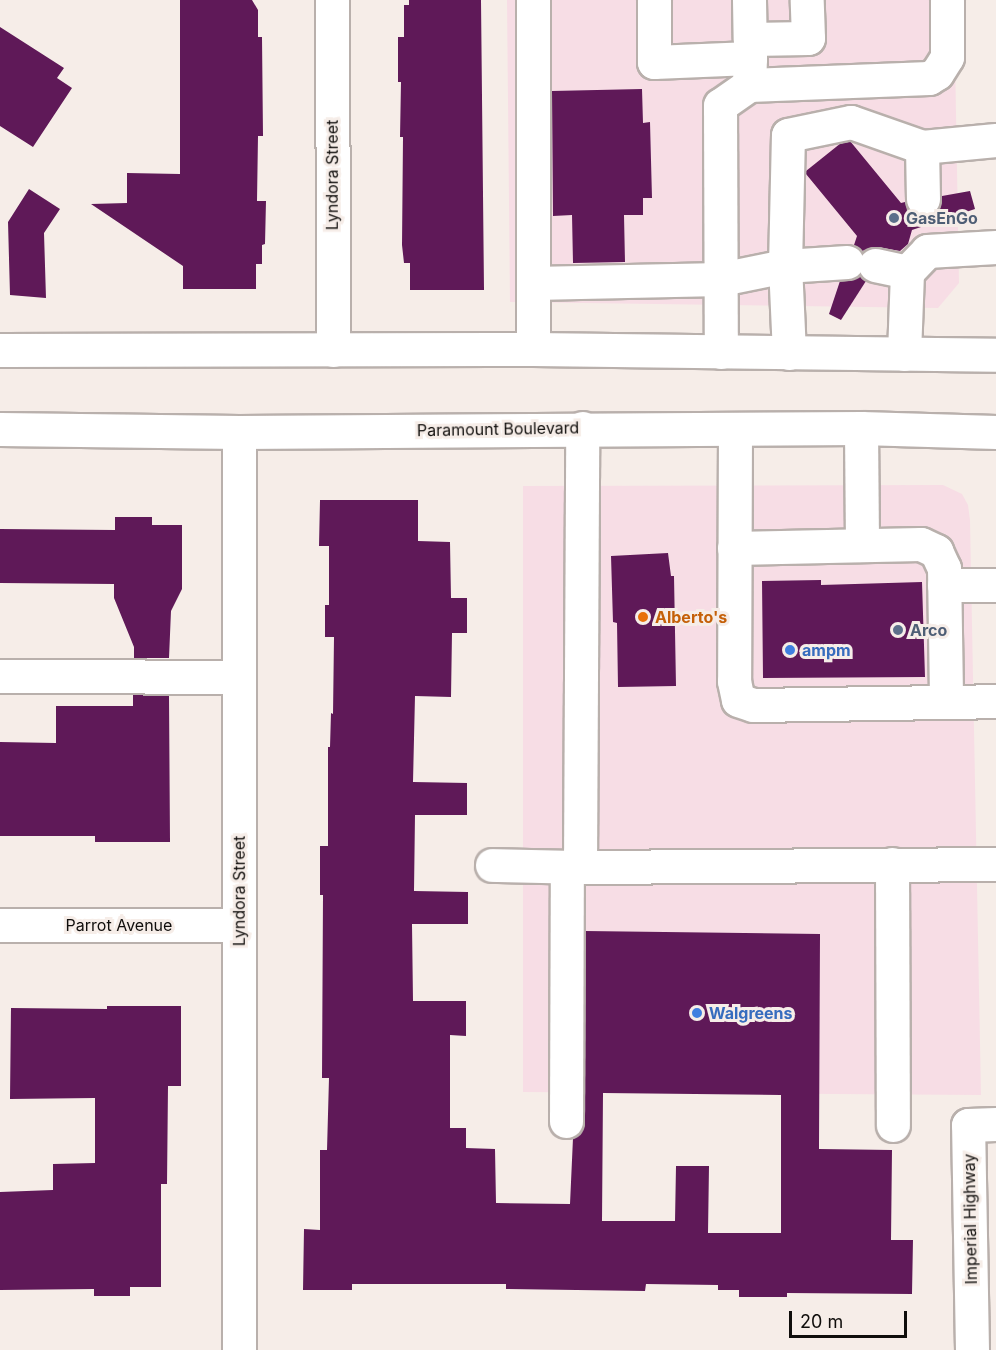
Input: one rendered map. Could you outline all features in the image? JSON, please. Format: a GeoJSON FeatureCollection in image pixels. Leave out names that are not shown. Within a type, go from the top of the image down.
{"type":"FeatureCollection","features":[{"type":"Feature","properties":{"kind":"main road","name":"Lyndora Street"},"geometry":{"type":"LineString","coordinates":[[332,0],[333,350]]}},
{"type":"Feature","properties":{"kind":"main road"},"geometry":{"type":"LineString","coordinates":[[533,0],[533,349]]}},
{"type":"Feature","properties":{"kind":"main road"},"geometry":{"type":"LineString","coordinates":[[654,0],[654,62],[750,61],[928,78],[937,73],[947,57],[947,0]]}},
{"type":"Feature","properties":{"kind":"main road"},"geometry":{"type":"LineString","coordinates":[[749,0],[750,61]]}},
{"type":"Feature","properties":{"kind":"main road"},"geometry":{"type":"LineString","coordinates":[[721,352],[720,105],[750,61],[808,38],[807,0]]}},
{"type":"Feature","properties":{"kind":"main road"},"geometry":{"type":"LineString","coordinates":[[789,353],[785,266],[789,135],[851,122],[922,147],[996,140]]}},
{"type":"Feature","properties":{"kind":"main road"},"geometry":{"type":"LineString","coordinates":[[904,354],[920,237],[922,147]]}},
{"type":"Feature","properties":{"kind":"main road"},"geometry":{"type":"LineString","coordinates":[[533,282],[721,279],[785,266],[861,264],[920,237],[996,247]]}},
{"type":"Feature","properties":{"kind":"main road"},"geometry":{"type":"LineString","coordinates":[[0,350],[533,349],[996,355]]}},
{"type":"Feature","properties":{"kind":"main road"},"geometry":{"type":"LineString","coordinates":[[566,1121],[584,544],[582,428]]}},
{"type":"Feature","properties":{"kind":"main road"},"geometry":{"type":"LineString","coordinates":[[861,428],[862,545]]}},
{"type":"Feature","properties":{"kind":"main road","name":"Paramount Boulevard"},"geometry":{"type":"LineString","coordinates":[[0,429],[239,432],[861,428],[996,432]]}},
{"type":"Feature","properties":{"kind":"main road"},"geometry":{"type":"LineString","coordinates":[[735,429],[734,681],[738,700],[753,705],[996,701]]}},
{"type":"Feature","properties":{"kind":"main road","name":"Lyndora Street"},"geometry":{"type":"LineString","coordinates":[[239,432],[239,1350]]}},
{"type":"Feature","properties":{"kind":"main road"},"geometry":{"type":"LineString","coordinates":[[734,548],[921,544],[936,550],[944,568],[946,702]]}},
{"type":"Feature","properties":{"kind":"main road"},"geometry":{"type":"LineString","coordinates":[[944,585],[996,585]]}},
{"type":"Feature","properties":{"kind":"main road"},"geometry":{"type":"LineString","coordinates":[[0,676],[239,677]]}},
{"type":"Feature","properties":{"kind":"main road"},"geometry":{"type":"LineString","coordinates":[[892,864],[893,1125]]}},
{"type":"Feature","properties":{"kind":"main road"},"geometry":{"type":"LineString","coordinates":[[492,865],[574,867],[996,864]]}},
{"type":"Feature","properties":{"kind":"main road","name":"Parrot Avenue"},"geometry":{"type":"LineString","coordinates":[[0,925],[239,925]]}},
{"type":"Feature","properties":{"kind":"main road","name":"Imperial Highway"},"geometry":{"type":"LineString","coordinates":[[972,1350],[982,1125]]}},
{"type":"Feature","properties":{"kind":"shaded area"},"geometry":{"type":"Polygon","coordinates":[[[507,0],[954,0],[959,283],[938,308],[510,302],[507,0]]]}},
{"type":"Feature","properties":{"kind":"shaded area"},"geometry":{"type":"Polygon","coordinates":[[[943,485],[962,494],[968,505],[970,520],[981,1095],[523,1092],[523,486],[943,485]]]}},
{"type":"Feature","properties":{"kind":"building"},"geometry":{"type":"Polygon","coordinates":[[[180,0],[252,0],[258,10],[258,37],[262,37],[263,136],[258,136],[257,201],[266,201],[265,244],[262,245],[262,264],[256,264],[256,289],[183,289],[183,266],[91,204],[127,203],[127,173],[180,174],[180,0]]]}},
{"type":"Feature","properties":{"kind":"building"},"geometry":{"type":"Polygon","coordinates":[[[409,0],[481,0],[484,290],[410,290],[410,263],[404,263],[402,245],[403,137],[400,137],[401,82],[398,82],[398,37],[404,37],[404,5],[409,5],[409,0]]]}},
{"type":"Feature","properties":{"kind":"building"},"geometry":{"type":"Polygon","coordinates":[[[0,27],[64,68],[57,78],[72,88],[33,147],[0,126],[0,27]]]}},
{"type":"Feature","properties":{"kind":"building"},"geometry":{"type":"Polygon","coordinates":[[[642,89],[643,123],[650,122],[652,198],[643,198],[643,215],[624,215],[625,262],[573,263],[572,215],[553,216],[552,91],[642,89]]]}},
{"type":"Feature","properties":{"kind":"building","name":"GasEnGo"},"geometry":{"type":"Polygon","coordinates":[[[850,141],[901,203],[905,202],[914,216],[924,218],[933,215],[940,208],[942,196],[970,191],[975,209],[912,230],[908,244],[900,251],[878,247],[862,251],[854,245],[857,236],[806,174],[806,171],[841,143],[850,141]]]}},
{"type":"Feature","properties":{"kind":"building"},"geometry":{"type":"Polygon","coordinates":[[[29,189],[60,209],[44,233],[46,298],[10,295],[8,222],[29,189]]]}},
{"type":"Feature","properties":{"kind":"building"},"geometry":{"type":"Polygon","coordinates":[[[860,275],[866,281],[841,320],[829,314],[840,281],[860,275]]]}},
{"type":"Feature","properties":{"kind":"building"},"geometry":{"type":"Polygon","coordinates":[[[320,500],[418,500],[418,541],[450,542],[451,598],[467,598],[467,633],[452,633],[451,697],[415,696],[413,782],[467,783],[467,815],[415,815],[414,891],[468,892],[468,924],[412,924],[413,1001],[466,1001],[466,1036],[450,1035],[450,1128],[466,1128],[466,1148],[495,1149],[496,1203],[570,1204],[573,1138],[582,1131],[585,1121],[585,931],[820,934],[819,1149],[892,1150],[891,1240],[913,1240],[912,1294],[787,1293],[787,1297],[739,1297],[739,1290],[718,1290],[718,1285],[646,1284],[645,1291],[506,1289],[506,1284],[352,1284],[352,1290],[303,1290],[304,1229],[320,1230],[320,1150],[327,1150],[329,1078],[322,1078],[323,895],[320,895],[320,846],[328,846],[328,747],[330,747],[331,713],[333,714],[334,637],[325,637],[325,605],[329,605],[329,546],[319,546],[320,500]],[[603,1093],[602,1221],[675,1221],[676,1166],[709,1166],[708,1233],[781,1233],[781,1095],[603,1093]]]}},
{"type":"Feature","properties":{"kind":"building"},"geometry":{"type":"Polygon","coordinates":[[[115,517],[152,517],[152,525],[182,525],[182,589],[171,611],[169,658],[134,658],[134,647],[114,598],[114,584],[0,583],[0,529],[115,530],[115,517]]]}},
{"type":"Feature","properties":{"kind":"building","name":"Alberto's"},"geometry":{"type":"Polygon","coordinates":[[[668,553],[671,576],[674,576],[676,686],[618,687],[617,623],[613,622],[611,556],[668,553]]]}},
{"type":"Feature","properties":{"kind":"building"},"geometry":{"type":"Polygon","coordinates":[[[821,580],[821,585],[922,582],[925,677],[763,678],[762,581],[821,580]]]}},
{"type":"Feature","properties":{"kind":"building"},"geometry":{"type":"Polygon","coordinates":[[[133,695],[169,695],[170,842],[95,842],[95,836],[0,836],[0,742],[56,743],[56,706],[133,706],[133,695]]]}},
{"type":"Feature","properties":{"kind":"building"},"geometry":{"type":"Polygon","coordinates":[[[107,1006],[181,1006],[181,1086],[168,1086],[167,1184],[161,1184],[161,1287],[130,1287],[130,1296],[94,1296],[94,1289],[0,1290],[0,1192],[53,1190],[53,1164],[95,1163],[95,1098],[10,1099],[11,1008],[107,1009],[107,1006]]]}},
{"type":"Feature","properties":{"kind":"tunnel"},"geometry":{"type":"LineString","coordinates":[[923,199],[924,226]]}},
{"type":"Feature","properties":{"kind":"place","name":"GasEnGo"},"geometry":{"type":"Point","coordinates":[894,218]}},
{"type":"Feature","properties":{"kind":"place","name":"Alberto's"},"geometry":{"type":"Point","coordinates":[643,617]}},
{"type":"Feature","properties":{"kind":"place","name":"Arco"},"geometry":{"type":"Point","coordinates":[898,630]}},
{"type":"Feature","properties":{"kind":"place","name":"ampm"},"geometry":{"type":"Point","coordinates":[790,650]}},
{"type":"Feature","properties":{"kind":"place","name":"Walgreens"},"geometry":{"type":"Point","coordinates":[697,1013]}}]}
